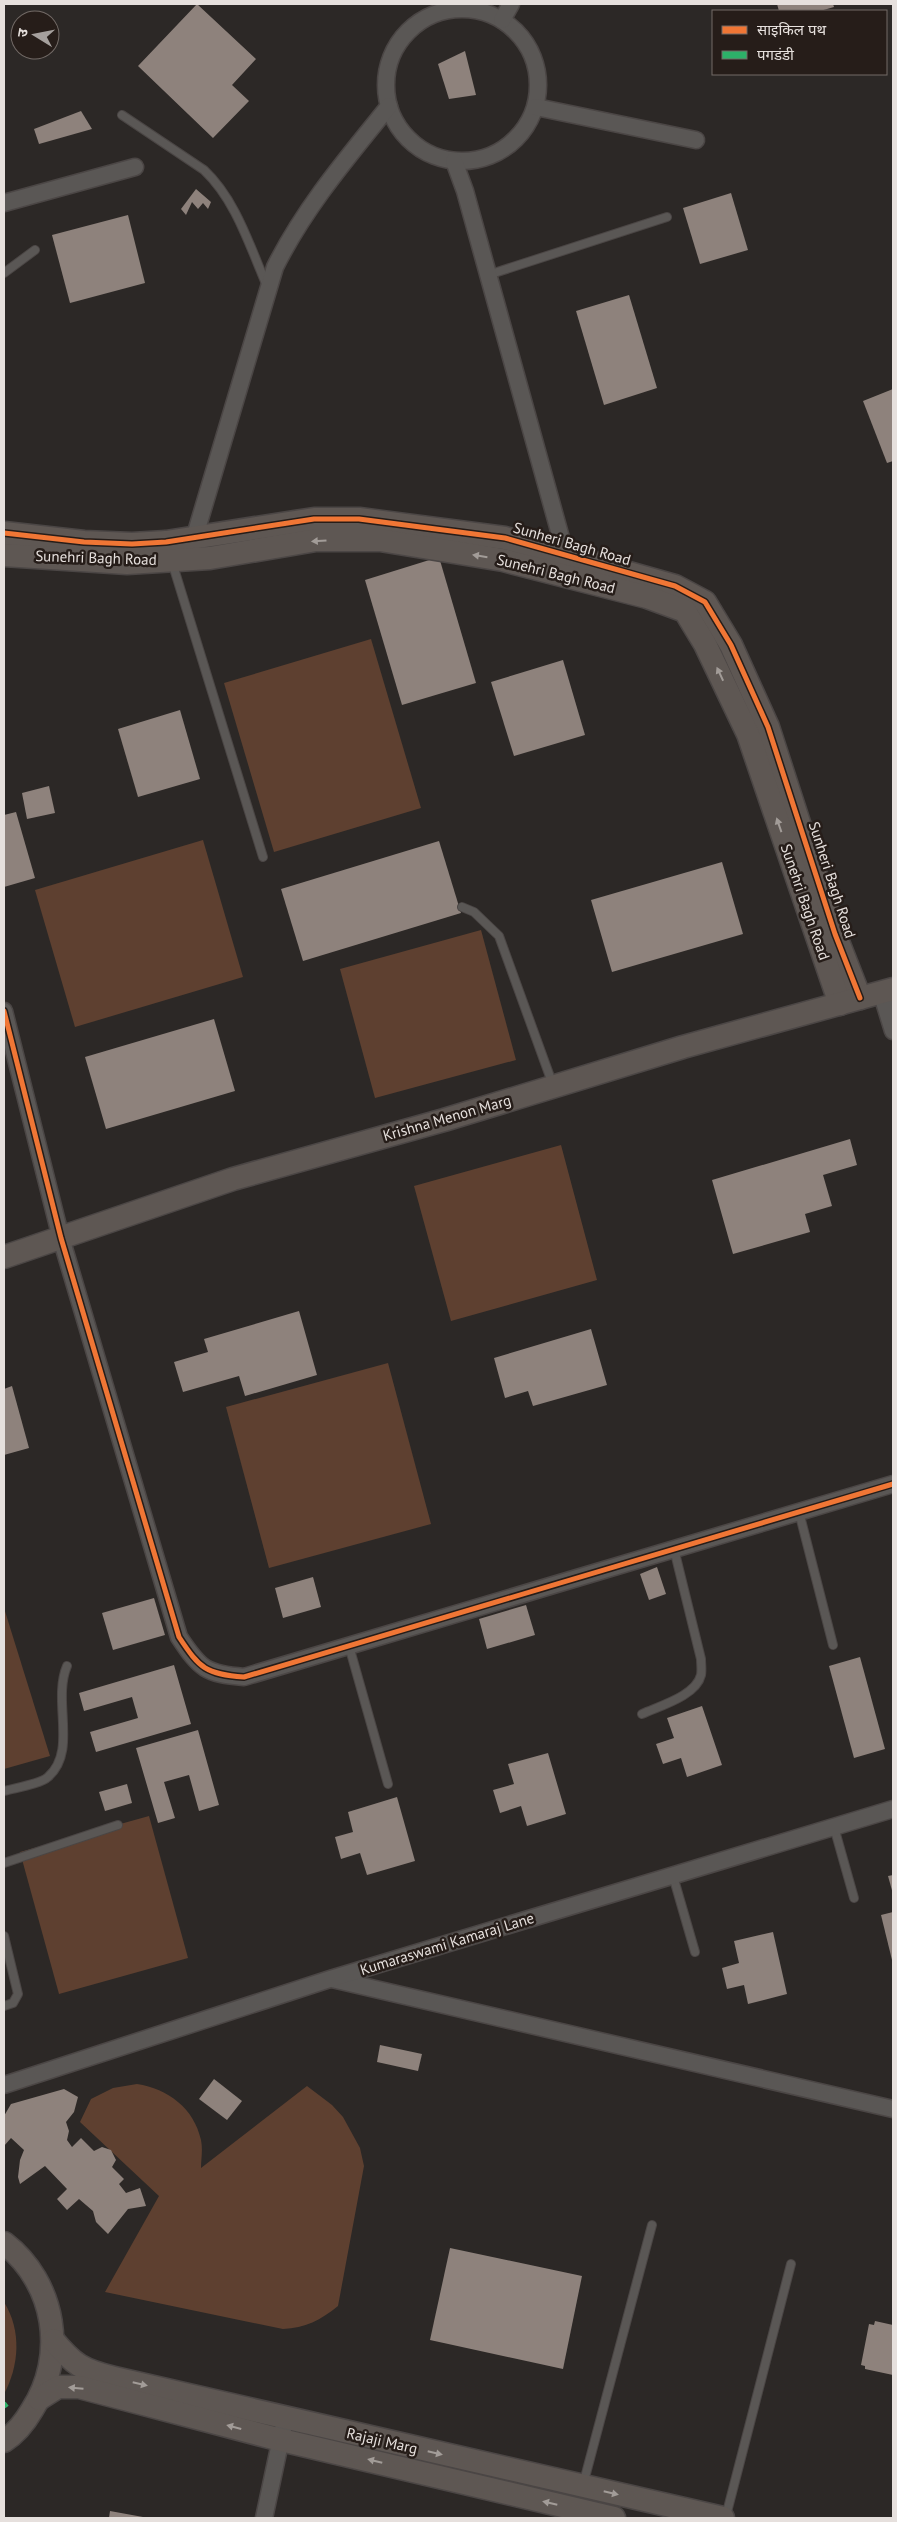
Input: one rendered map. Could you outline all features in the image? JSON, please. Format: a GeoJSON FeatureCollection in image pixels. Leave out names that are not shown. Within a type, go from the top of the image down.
{"type":"FeatureCollection","features":[{"type":"Feature","properties":{"kind":"main road","name":"Sunheri Bagh Road"},"geometry":{"type":"LineString","coordinates":[[4,533],[84,542],[132,544],[194,538],[314,519],[359,519],[505,538],[675,586],[705,602],[732,645],[768,728],[835,934],[868,996]]}},
{"type":"Feature","properties":{"kind":"main road","name":"Sunehri Bagh Road"},"geometry":{"type":"LineString","coordinates":[[4,554],[127,563],[210,558],[316,540],[380,540],[502,560],[647,597],[685,610],[705,644],[748,734],[868,996]]}},
{"type":"Feature","properties":{"kind":"main road","name":"Krishna Menon Marg"},"geometry":{"type":"LineString","coordinates":[[4,1257],[233,1179],[444,1120],[683,1047],[868,996]]}},
{"type":"Feature","properties":{"kind":"main road"},"geometry":{"type":"LineString","coordinates":[[4,2243],[29,2268],[40,2287],[48,2308],[53,2340],[49,2375],[40,2399],[26,2421],[4,2441]]}},
{"type":"Feature","properties":{"kind":"main road","name":"Rajaji Marg"},"geometry":{"type":"LineString","coordinates":[[53,2340],[71,2361],[87,2370],[283,2428],[614,2518]]}},
{"type":"Feature","properties":{"kind":"main road","name":"Rajaji Marg"},"geometry":{"type":"LineString","coordinates":[[40,2399],[58,2387],[79,2387],[583,2487],[724,2518]]}},
{"type":"Feature","properties":{"kind":"street"},"geometry":{"type":"LineString","coordinates":[[502,20],[510,4]]}},
{"type":"Feature","properties":{"kind":"street"},"geometry":{"type":"LineString","coordinates":[[454,8],[484,10],[511,25],[530,48],[539,77],[536,107],[522,134],[499,153],[470,162],[440,160],[413,146],[389,106],[385,93],[388,63],[402,36],[425,16],[454,8]]}},
{"type":"Feature","properties":{"kind":"street"},"geometry":{"type":"LineString","coordinates":[[194,538],[275,267],[293,231],[324,187],[389,106]]}},
{"type":"Feature","properties":{"kind":"street"},"geometry":{"type":"LineString","coordinates":[[536,107],[696,140]]}},
{"type":"Feature","properties":{"kind":"street"},"geometry":{"type":"LineString","coordinates":[[454,161],[488,275],[566,556]]}},
{"type":"Feature","properties":{"kind":"street"},"geometry":{"type":"LineString","coordinates":[[4,203],[135,167]]}},
{"type":"Feature","properties":{"kind":"street"},"geometry":{"type":"LineString","coordinates":[[868,996],[893,1031]]}},
{"type":"Feature","properties":{"kind":"street"},"geometry":{"type":"LineString","coordinates":[[4,1011],[60,1238],[180,1637],[195,1662],[218,1675],[244,1677],[893,1484]]}},
{"type":"Feature","properties":{"kind":"street","name":"Kumaraswami Kamaraj Lane"},"geometry":{"type":"LineString","coordinates":[[4,2085],[330,1979],[893,1810]]}},
{"type":"Feature","properties":{"kind":"street"},"geometry":{"type":"LineString","coordinates":[[330,1979],[893,2109]]}},
{"type":"Feature","properties":{"kind":"street"},"geometry":{"type":"LineString","coordinates":[[264,2518],[283,2428]]}},
{"type":"Feature","properties":{"kind":"lane"},"geometry":{"type":"LineString","coordinates":[[122,115],[214,180],[233,209],[268,288]]}},
{"type":"Feature","properties":{"kind":"lane"},"geometry":{"type":"LineString","coordinates":[[488,275],[668,217]]}},
{"type":"Feature","properties":{"kind":"lane"},"geometry":{"type":"LineString","coordinates":[[4,273],[35,250]]}},
{"type":"Feature","properties":{"kind":"lane"},"geometry":{"type":"LineString","coordinates":[[172,560],[263,857]]}},
{"type":"Feature","properties":{"kind":"lane"},"geometry":{"type":"LineString","coordinates":[[462,907],[474,912],[499,936],[553,1087]]}},
{"type":"Feature","properties":{"kind":"lane"},"geometry":{"type":"LineString","coordinates":[[799,1512],[834,1645]]}},
{"type":"Feature","properties":{"kind":"lane"},"geometry":{"type":"LineString","coordinates":[[642,1714],[686,1693],[696,1685],[701,1675],[701,1659],[674,1549]]}},
{"type":"Feature","properties":{"kind":"lane"},"geometry":{"type":"LineString","coordinates":[[349,1646],[388,1784]]}},
{"type":"Feature","properties":{"kind":"lane"},"geometry":{"type":"LineString","coordinates":[[4,1791],[47,1778],[62,1760],[63,1732],[60,1691],[67,1666]]}},
{"type":"Feature","properties":{"kind":"lane"},"geometry":{"type":"LineString","coordinates":[[4,1863],[118,1824]]}},
{"type":"Feature","properties":{"kind":"lane"},"geometry":{"type":"LineString","coordinates":[[834,1827],[854,1898]]}},
{"type":"Feature","properties":{"kind":"lane"},"geometry":{"type":"LineString","coordinates":[[673,1876],[694,1952]]}},
{"type":"Feature","properties":{"kind":"lane"},"geometry":{"type":"LineString","coordinates":[[4,1936],[18,1994],[13,2004],[4,2006]]}},
{"type":"Feature","properties":{"kind":"lane"},"geometry":{"type":"LineString","coordinates":[[583,2487],[652,2225]]}},
{"type":"Feature","properties":{"kind":"lane"},"geometry":{"type":"LineString","coordinates":[[724,2518],[791,2264]]}},
{"type":"Feature","properties":{"kind":"shaded area"},"geometry":{"type":"Polygon","coordinates":[[[371,639],[421,808],[274,852],[224,683],[371,639]]]}},
{"type":"Feature","properties":{"kind":"shaded area"},"geometry":{"type":"Polygon","coordinates":[[[203,840],[243,977],[75,1027],[35,890],[203,840]]]}},
{"type":"Feature","properties":{"kind":"shaded area"},"geometry":{"type":"Polygon","coordinates":[[[481,930],[516,1060],[375,1098],[340,969],[481,930]]]}},
{"type":"Feature","properties":{"kind":"shaded area"},"geometry":{"type":"Polygon","coordinates":[[[561,1145],[597,1280],[451,1321],[414,1186],[561,1145]]]}},
{"type":"Feature","properties":{"kind":"shaded area"},"geometry":{"type":"Polygon","coordinates":[[[388,1363],[431,1524],[269,1568],[226,1407],[388,1363]]]}},
{"type":"Feature","properties":{"kind":"shaded area"},"geometry":{"type":"Polygon","coordinates":[[[4,1608],[50,1756],[4,1769],[4,1608]]]}},
{"type":"Feature","properties":{"kind":"shaded area"},"geometry":{"type":"Polygon","coordinates":[[[149,1816],[188,1958],[59,1994],[20,1852],[149,1816]]]}},
{"type":"Feature","properties":{"kind":"shaded area"},"geometry":{"type":"Polygon","coordinates":[[[137,2084],[169,2095],[186,2110],[198,2129],[201,2140],[201,2168],[307,2086],[332,2105],[343,2117],[360,2148],[364,2166],[338,2306],[312,2322],[298,2327],[283,2329],[105,2292],[159,2196],[80,2122],[91,2099],[113,2088],[137,2084]]]}},
{"type":"Feature","properties":{"kind":"shaded area"},"geometry":{"type":"Polygon","coordinates":[[[4,2302],[14,2325],[16,2348],[13,2372],[4,2394],[4,2302]]]}},
{"type":"Feature","properties":{"kind":"building"},"geometry":{"type":"Polygon","coordinates":[[[197,4],[256,59],[232,85],[249,101],[213,138],[138,66],[197,4]]]}},
{"type":"Feature","properties":{"kind":"building"},"geometry":{"type":"Polygon","coordinates":[[[777,4],[833,4],[834,7],[824,10],[779,10],[777,4]]]}},
{"type":"Feature","properties":{"kind":"building"},"geometry":{"type":"Polygon","coordinates":[[[465,51],[476,95],[449,99],[438,64],[465,51]]]}},
{"type":"Feature","properties":{"kind":"building"},"geometry":{"type":"Polygon","coordinates":[[[81,111],[92,129],[39,144],[34,129],[81,111]]]}},
{"type":"Feature","properties":{"kind":"building"},"geometry":{"type":"Polygon","coordinates":[[[196,189],[211,202],[208,209],[203,203],[198,209],[192,202],[186,215],[181,209],[196,189]]]}},
{"type":"Feature","properties":{"kind":"building"},"geometry":{"type":"Polygon","coordinates":[[[731,193],[748,250],[700,264],[683,208],[731,193]]]}},
{"type":"Feature","properties":{"kind":"building"},"geometry":{"type":"Polygon","coordinates":[[[128,215],[145,283],[70,303],[52,235],[128,215]]]}},
{"type":"Feature","properties":{"kind":"building"},"geometry":{"type":"Polygon","coordinates":[[[629,295],[657,388],[604,405],[576,311],[629,295]]]}},
{"type":"Feature","properties":{"kind":"building"},"geometry":{"type":"Polygon","coordinates":[[[893,389],[893,461],[887,463],[863,401],[893,389]]]}},
{"type":"Feature","properties":{"kind":"building"},"geometry":{"type":"Polygon","coordinates":[[[439,557],[476,683],[402,705],[365,580],[439,557]]]}},
{"type":"Feature","properties":{"kind":"building"},"geometry":{"type":"Polygon","coordinates":[[[563,660],[585,735],[514,756],[491,682],[563,660]]]}},
{"type":"Feature","properties":{"kind":"building"},"geometry":{"type":"Polygon","coordinates":[[[180,710],[200,779],[138,797],[118,729],[180,710]]]}},
{"type":"Feature","properties":{"kind":"building"},"geometry":{"type":"Polygon","coordinates":[[[49,786],[55,813],[27,819],[22,793],[49,786]]]}},
{"type":"Feature","properties":{"kind":"building"},"geometry":{"type":"Polygon","coordinates":[[[16,812],[35,878],[4,887],[4,815],[16,812]]]}},
{"type":"Feature","properties":{"kind":"building"},"geometry":{"type":"Polygon","coordinates":[[[439,841],[461,913],[303,961],[281,889],[439,841]]]}},
{"type":"Feature","properties":{"kind":"building"},"geometry":{"type":"Polygon","coordinates":[[[722,862],[743,934],[612,972],[591,900],[722,862]]]}},
{"type":"Feature","properties":{"kind":"building"},"geometry":{"type":"Polygon","coordinates":[[[214,1019],[235,1091],[106,1129],[85,1057],[214,1019]]]}},
{"type":"Feature","properties":{"kind":"building"},"geometry":{"type":"Polygon","coordinates":[[[850,1139],[857,1165],[823,1175],[832,1206],[805,1214],[810,1232],[733,1254],[712,1180],[850,1139]]]}},
{"type":"Feature","properties":{"kind":"building"},"geometry":{"type":"Polygon","coordinates":[[[299,1311],[317,1375],[245,1396],[239,1376],[183,1392],[174,1362],[208,1352],[204,1339],[299,1311]]]}},
{"type":"Feature","properties":{"kind":"building"},"geometry":{"type":"Polygon","coordinates":[[[591,1329],[607,1385],[533,1406],[528,1391],[505,1398],[494,1358],[591,1329]]]}},
{"type":"Feature","properties":{"kind":"building"},"geometry":{"type":"Polygon","coordinates":[[[12,1386],[29,1448],[4,1455],[4,1389],[12,1386]]]}},
{"type":"Feature","properties":{"kind":"building"},"geometry":{"type":"Polygon","coordinates":[[[657,1567],[666,1594],[649,1600],[640,1574],[657,1567]]]}},
{"type":"Feature","properties":{"kind":"building"},"geometry":{"type":"Polygon","coordinates":[[[313,1577],[321,1607],[283,1618],[275,1588],[313,1577]]]}},
{"type":"Feature","properties":{"kind":"building"},"geometry":{"type":"Polygon","coordinates":[[[154,1598],[165,1635],[113,1650],[102,1613],[154,1598]]]}},
{"type":"Feature","properties":{"kind":"building"},"geometry":{"type":"Polygon","coordinates":[[[526,1605],[535,1635],[487,1649],[479,1619],[526,1605]]]}},
{"type":"Feature","properties":{"kind":"building"},"geometry":{"type":"Polygon","coordinates":[[[860,1657],[885,1749],[854,1758],[829,1666],[860,1657]]]}},
{"type":"Feature","properties":{"kind":"building"},"geometry":{"type":"Polygon","coordinates":[[[174,1665],[191,1724],[96,1752],[90,1732],[138,1718],[132,1697],[84,1711],[79,1693],[174,1665]]]}},
{"type":"Feature","properties":{"kind":"building"},"geometry":{"type":"Polygon","coordinates":[[[702,1706],[722,1765],[687,1777],[681,1758],[663,1764],[656,1744],[674,1738],[667,1718],[702,1706]]]}},
{"type":"Feature","properties":{"kind":"building"},"geometry":{"type":"Polygon","coordinates":[[[198,1730],[219,1805],[199,1811],[189,1775],[164,1782],[175,1818],[158,1823],[136,1748],[198,1730]]]}},
{"type":"Feature","properties":{"kind":"building"},"geometry":{"type":"Polygon","coordinates":[[[548,1753],[566,1814],[527,1826],[521,1806],[500,1813],[493,1790],[514,1784],[508,1764],[548,1753]]]}},
{"type":"Feature","properties":{"kind":"building"},"geometry":{"type":"Polygon","coordinates":[[[127,1784],[132,1803],[105,1811],[99,1792],[127,1784]]]}},
{"type":"Feature","properties":{"kind":"building"},"geometry":{"type":"Polygon","coordinates":[[[397,1797],[415,1861],[367,1875],[360,1853],[341,1859],[335,1837],[353,1832],[348,1812],[397,1797]]]}},
{"type":"Feature","properties":{"kind":"building"},"geometry":{"type":"Polygon","coordinates":[[[893,1875],[893,1894],[888,1876],[893,1875]]]}},
{"type":"Feature","properties":{"kind":"building"},"geometry":{"type":"Polygon","coordinates":[[[893,1912],[893,1960],[892,1960],[881,1915],[893,1912]]]}},
{"type":"Feature","properties":{"kind":"building"},"geometry":{"type":"Polygon","coordinates":[[[773,1932],[787,1994],[748,2004],[744,1985],[727,1989],[722,1968],[739,1963],[734,1941],[773,1932]]]}},
{"type":"Feature","properties":{"kind":"building"},"geometry":{"type":"Polygon","coordinates":[[[380,2045],[422,2054],[418,2071],[377,2062],[380,2045]]]}},
{"type":"Feature","properties":{"kind":"building"},"geometry":{"type":"Polygon","coordinates":[[[214,2079],[242,2101],[227,2120],[199,2099],[214,2079]]]}},
{"type":"Feature","properties":{"kind":"building"},"geometry":{"type":"Polygon","coordinates":[[[64,2089],[78,2097],[74,2112],[66,2122],[69,2131],[67,2140],[72,2147],[81,2138],[94,2151],[102,2147],[111,2150],[116,2160],[112,2167],[124,2179],[119,2184],[126,2193],[140,2188],[146,2206],[128,2209],[108,2234],[96,2222],[93,2211],[79,2199],[67,2210],[57,2199],[67,2189],[45,2166],[20,2184],[18,2177],[20,2160],[24,2150],[11,2138],[4,2146],[4,2116],[11,2104],[64,2089]]]}},
{"type":"Feature","properties":{"kind":"building"},"geometry":{"type":"Polygon","coordinates":[[[450,2248],[582,2276],[563,2369],[430,2340],[450,2248]]]}},
{"type":"Feature","properties":{"kind":"building"},"geometry":{"type":"Polygon","coordinates":[[[875,2321],[893,2325],[893,2375],[865,2369],[865,2366],[861,2365],[869,2324],[874,2325],[875,2321]]]}},
{"type":"Feature","properties":{"kind":"building"},"geometry":{"type":"Polygon","coordinates":[[[110,2511],[143,2517],[143,2518],[109,2518],[110,2511]]]}},
{"type":"Feature","properties":{"kind":"marked path"},"geometry":{"type":"LineString","coordinates":[[4,2403],[7,2407]]}},
{"type":"Feature","properties":{"kind":"cycle path"},"geometry":{"type":"LineString","coordinates":[[4,533],[84,542],[132,544],[166,542],[314,519],[359,519],[505,538],[675,586],[705,602],[731,645],[768,727],[835,934],[860,998]]}},
{"type":"Feature","properties":{"kind":"cycle path"},"geometry":{"type":"LineString","coordinates":[[4,1011],[61,1238],[179,1637],[205,1668],[221,1674],[244,1677],[893,1484]]}}]}
